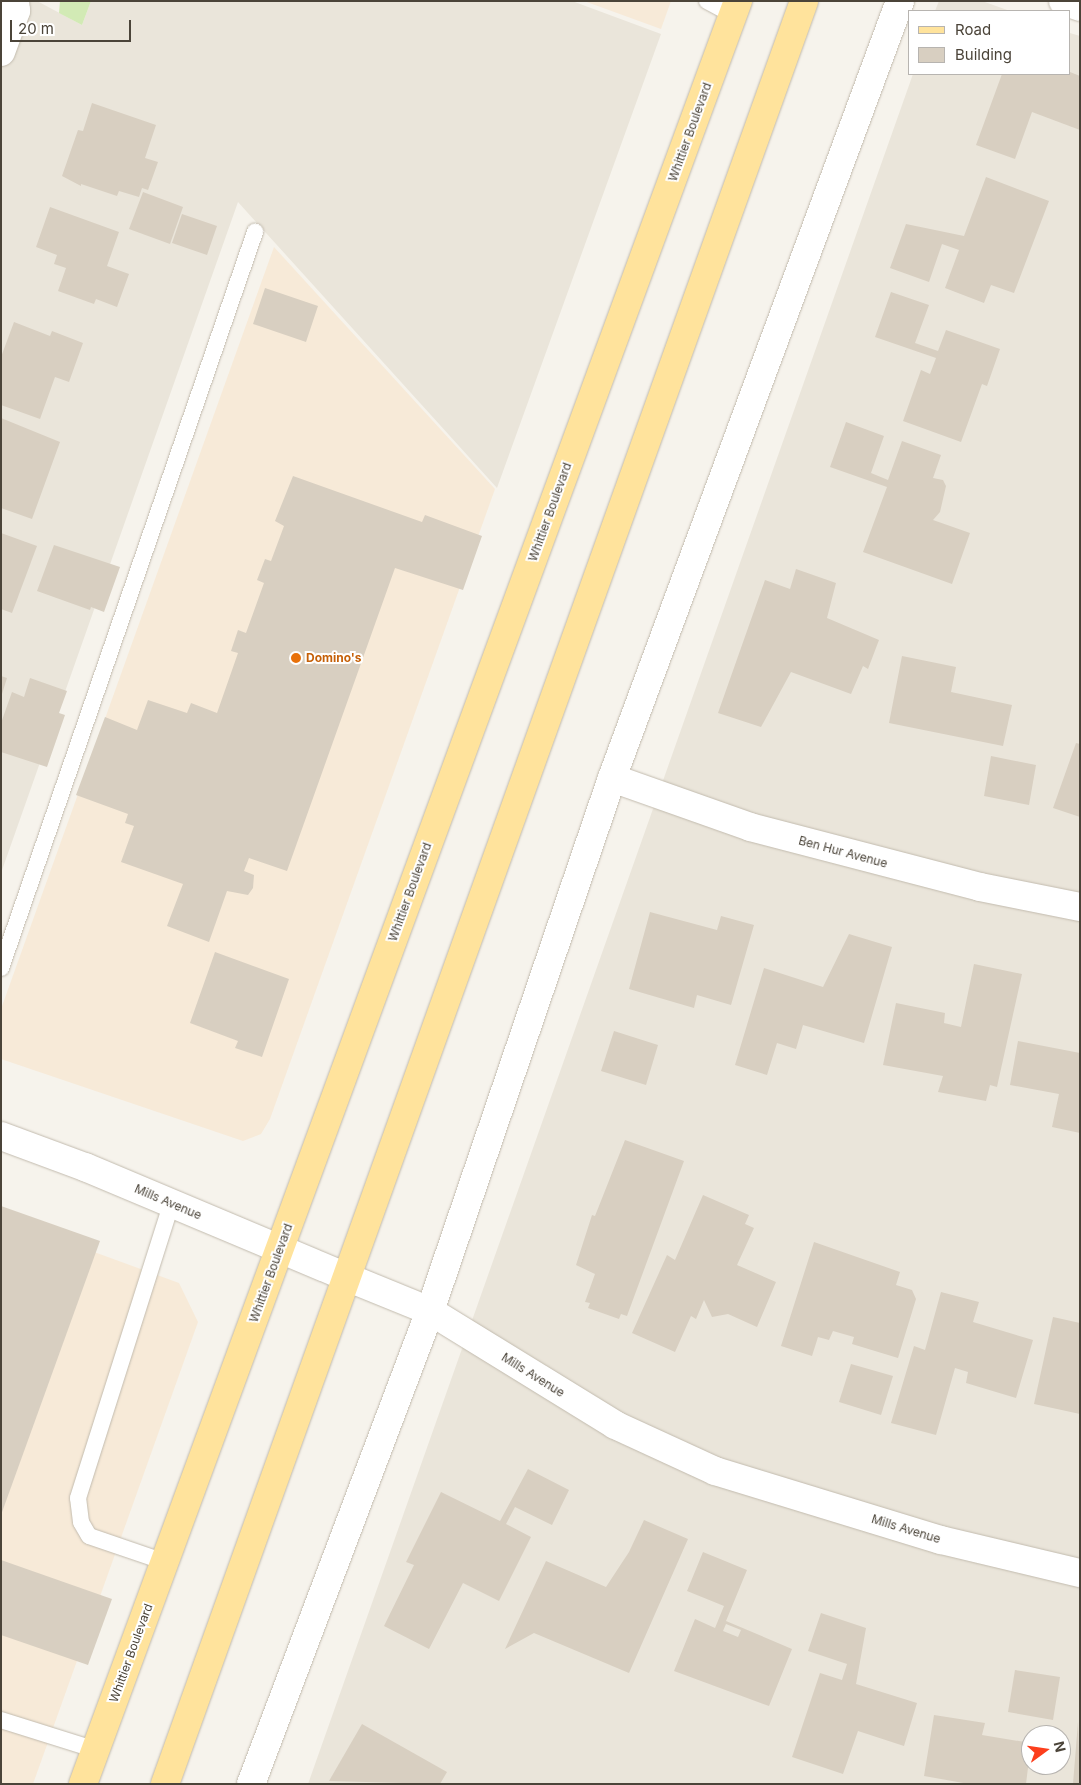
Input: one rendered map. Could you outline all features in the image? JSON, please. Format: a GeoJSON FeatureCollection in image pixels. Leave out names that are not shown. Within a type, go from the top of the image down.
{"type":"FeatureCollection","features":[{"type":"Feature","properties":{"kind":"main road"},"geometry":{"type":"LineString","coordinates":[[165,1784],[349,1278],[804,1]]}},
{"type":"Feature","properties":{"kind":"main road","name":"Whittier Boulevard"},"geometry":{"type":"LineString","coordinates":[[84,1784],[735,8]]}},
{"type":"Feature","properties":{"kind":"street"},"geometry":{"type":"LineString","coordinates":[[1,52],[16,11],[15,1]]}},
{"type":"Feature","properties":{"kind":"street"},"geometry":{"type":"LineString","coordinates":[[251,1784],[430,1312],[612,778],[900,1]]}},
{"type":"Feature","properties":{"kind":"street"},"geometry":{"type":"LineString","coordinates":[[1062,1],[1080,7]]}},
{"type":"Feature","properties":{"kind":"street","name":"Ben Hur Avenue"},"geometry":{"type":"LineString","coordinates":[[612,778],[750,827],[980,887],[1080,907]]}},
{"type":"Feature","properties":{"kind":"street","name":"Mills Avenue"},"geometry":{"type":"LineString","coordinates":[[1,1136],[86,1167],[279,1250],[430,1312],[615,1425],[715,1471],[941,1540],[1080,1573]]}},
{"type":"Feature","properties":{"kind":"lane"},"geometry":{"type":"LineString","coordinates":[[706,1],[735,8]]}},
{"type":"Feature","properties":{"kind":"lane"},"geometry":{"type":"LineString","coordinates":[[1,968],[256,232]]}},
{"type":"Feature","properties":{"kind":"lane"},"geometry":{"type":"LineString","coordinates":[[165,1562],[89,1536],[81,1522],[78,1498],[171,1204]]}},
{"type":"Feature","properties":{"kind":"lane"},"geometry":{"type":"LineString","coordinates":[[1,1720],[96,1750]]}},
{"type":"Feature","properties":{"kind":"shaded area"},"geometry":{"type":"Polygon","coordinates":[[[1,1],[37,1],[82,25],[91,1],[572,1],[661,34],[497,488],[238,202],[1,873],[1,1]]]}},
{"type":"Feature","properties":{"kind":"shaded area"},"geometry":{"type":"Polygon","coordinates":[[[584,1],[671,1],[661,29],[584,1]]]}},
{"type":"Feature","properties":{"kind":"shaded area"},"geometry":{"type":"Polygon","coordinates":[[[939,1],[982,1],[1007,10],[935,10],[939,1]]]}},
{"type":"Feature","properties":{"kind":"shaded area"},"geometry":{"type":"Polygon","coordinates":[[[1071,33],[1080,36],[1080,1784],[308,1784],[913,75],[1071,75],[1071,33]]]}},
{"type":"Feature","properties":{"kind":"shaded area"},"geometry":{"type":"Polygon","coordinates":[[[274,247],[495,489],[270,1119],[261,1134],[243,1141],[1,1059],[1,1009],[274,247]]]}},
{"type":"Feature","properties":{"kind":"shaded area"},"geometry":{"type":"Polygon","coordinates":[[[1,1218],[179,1283],[198,1322],[33,1784],[1,1784],[1,1218]]]}},
{"type":"Feature","properties":{"kind":"green space"},"geometry":{"type":"Polygon","coordinates":[[[60,1],[91,1],[82,25],[59,13],[60,1]]]}},
{"type":"Feature","properties":{"kind":"building"},"geometry":{"type":"Polygon","coordinates":[[[1071,72],[1080,76],[1080,130],[1032,112],[1015,159],[976,145],[1002,75],[1071,75],[1071,72]]]}},
{"type":"Feature","properties":{"kind":"building"},"geometry":{"type":"Polygon","coordinates":[[[92,103],[156,125],[145,158],[158,162],[148,190],[142,188],[139,197],[119,191],[117,196],[81,184],[81,186],[62,176],[78,130],[83,131],[92,103]]]}},
{"type":"Feature","properties":{"kind":"building"},"geometry":{"type":"Polygon","coordinates":[[[986,177],[1049,201],[1014,293],[991,285],[984,303],[945,288],[959,250],[942,244],[929,282],[890,268],[906,224],[964,236],[986,177]]]}},
{"type":"Feature","properties":{"kind":"building"},"geometry":{"type":"Polygon","coordinates":[[[143,192],[183,207],[170,244],[129,229],[143,192]]]}},
{"type":"Feature","properties":{"kind":"building"},"geometry":{"type":"Polygon","coordinates":[[[50,207],[119,232],[107,266],[129,274],[117,307],[96,299],[94,304],[58,291],[66,268],[54,264],[57,255],[36,247],[50,207]]]}},
{"type":"Feature","properties":{"kind":"building"},"geometry":{"type":"Polygon","coordinates":[[[182,214],[217,226],[207,255],[172,243],[182,214]]]}},
{"type":"Feature","properties":{"kind":"building"},"geometry":{"type":"Polygon","coordinates":[[[265,288],[318,306],[306,342],[253,324],[265,288]]]}},
{"type":"Feature","properties":{"kind":"building"},"geometry":{"type":"Polygon","coordinates":[[[891,292],[929,305],[915,343],[938,351],[946,330],[1000,349],[987,386],[982,384],[961,442],[903,421],[921,370],[930,374],[936,358],[875,337],[891,292]]]}},
{"type":"Feature","properties":{"kind":"building"},"geometry":{"type":"Polygon","coordinates":[[[14,322],[50,336],[52,331],[83,343],[69,382],[55,377],[40,419],[1,405],[1,357],[14,322]]]}},
{"type":"Feature","properties":{"kind":"building"},"geometry":{"type":"Polygon","coordinates":[[[1,418],[60,442],[32,519],[1,508],[1,418]]]}},
{"type":"Feature","properties":{"kind":"building"},"geometry":{"type":"Polygon","coordinates":[[[846,422],[884,436],[871,473],[888,480],[902,441],[941,455],[933,478],[943,480],[946,486],[940,512],[933,520],[970,533],[952,584],[863,552],[887,487],[830,467],[846,422]]]}},
{"type":"Feature","properties":{"kind":"building"},"geometry":{"type":"Polygon","coordinates":[[[293,476],[422,522],[425,515],[482,536],[463,590],[395,568],[287,871],[249,858],[244,871],[254,875],[253,888],[248,895],[227,891],[209,942],[167,926],[183,884],[121,862],[134,826],[125,823],[128,814],[76,795],[105,717],[137,730],[148,700],[187,713],[191,703],[217,713],[238,653],[231,651],[238,630],[246,633],[264,583],[257,580],[265,559],[271,561],[284,526],[275,521],[293,476]]]}},
{"type":"Feature","properties":{"kind":"building"},"geometry":{"type":"Polygon","coordinates":[[[1,533],[37,546],[12,613],[1,609],[1,533]]]}},
{"type":"Feature","properties":{"kind":"building"},"geometry":{"type":"Polygon","coordinates":[[[54,545],[120,567],[104,612],[91,607],[90,610],[37,591],[54,545]]]}},
{"type":"Feature","properties":{"kind":"building"},"geometry":{"type":"Polygon","coordinates":[[[796,569],[836,583],[827,618],[879,640],[868,669],[863,666],[851,694],[791,672],[761,727],[718,713],[765,580],[790,589],[796,569]]]}},
{"type":"Feature","properties":{"kind":"building"},"geometry":{"type":"Polygon","coordinates":[[[902,656],[956,667],[951,692],[1012,705],[1003,746],[889,723],[902,656]]]}},
{"type":"Feature","properties":{"kind":"building"},"geometry":{"type":"Polygon","coordinates":[[[1,676],[7,678],[2,694],[1,694],[1,676]]]}},
{"type":"Feature","properties":{"kind":"building"},"geometry":{"type":"Polygon","coordinates":[[[30,678],[67,691],[59,713],[65,715],[47,767],[1,752],[1,723],[12,692],[24,697],[30,678]]]}},
{"type":"Feature","properties":{"kind":"building"},"geometry":{"type":"Polygon","coordinates":[[[1076,743],[1080,744],[1080,817],[1053,808],[1076,743]]]}},
{"type":"Feature","properties":{"kind":"building"},"geometry":{"type":"Polygon","coordinates":[[[991,756],[1036,765],[1029,805],[984,796],[991,756]]]}},
{"type":"Feature","properties":{"kind":"building"},"geometry":{"type":"Polygon","coordinates":[[[650,912],[717,930],[721,916],[754,925],[731,1005],[697,995],[694,1008],[629,989],[650,912]]]}},
{"type":"Feature","properties":{"kind":"building"},"geometry":{"type":"Polygon","coordinates":[[[849,934],[892,947],[864,1043],[803,1025],[796,1049],[777,1043],[767,1075],[735,1065],[764,968],[823,987],[849,934]]]}},
{"type":"Feature","properties":{"kind":"building"},"geometry":{"type":"Polygon","coordinates":[[[215,952],[289,979],[262,1057],[235,1048],[238,1041],[190,1023],[215,952]]]}},
{"type":"Feature","properties":{"kind":"building"},"geometry":{"type":"Polygon","coordinates":[[[974,964],[1022,974],[997,1087],[990,1085],[986,1101],[938,1092],[943,1076],[883,1065],[896,1003],[945,1013],[944,1023],[961,1027],[974,964]]]}},
{"type":"Feature","properties":{"kind":"building"},"geometry":{"type":"Polygon","coordinates":[[[614,1031],[658,1045],[646,1085],[601,1071],[614,1031]]]}},
{"type":"Feature","properties":{"kind":"building"},"geometry":{"type":"Polygon","coordinates":[[[1018,1041],[1080,1053],[1080,1133],[1052,1127],[1059,1094],[1010,1085],[1018,1041]]]}},
{"type":"Feature","properties":{"kind":"building"},"geometry":{"type":"Polygon","coordinates":[[[625,1140],[684,1161],[627,1316],[621,1314],[619,1319],[588,1308],[590,1303],[585,1302],[595,1274],[576,1265],[592,1215],[595,1216],[625,1140]]]}},
{"type":"Feature","properties":{"kind":"building"},"geometry":{"type":"Polygon","coordinates":[[[703,1195],[749,1215],[745,1224],[754,1228],[737,1265],[776,1282],[757,1327],[728,1314],[712,1317],[704,1300],[696,1319],[691,1316],[675,1352],[632,1333],[667,1255],[675,1260],[703,1195]]]}},
{"type":"Feature","properties":{"kind":"building"},"geometry":{"type":"Polygon","coordinates":[[[1,1206],[100,1241],[1,1515],[1,1206]]]}},
{"type":"Feature","properties":{"kind":"building"},"geometry":{"type":"Polygon","coordinates":[[[814,1242],[900,1272],[896,1285],[912,1290],[916,1299],[898,1358],[852,1344],[854,1337],[833,1331],[829,1340],[818,1337],[812,1356],[781,1346],[814,1242]]]}},
{"type":"Feature","properties":{"kind":"building"},"geometry":{"type":"Polygon","coordinates":[[[941,1292],[979,1302],[973,1322],[1033,1340],[1016,1398],[966,1383],[968,1372],[955,1368],[936,1435],[891,1423],[914,1346],[925,1350],[941,1292]]]}},
{"type":"Feature","properties":{"kind":"building"},"geometry":{"type":"Polygon","coordinates":[[[1053,1317],[1080,1323],[1080,1414],[1034,1404],[1053,1317]]]}},
{"type":"Feature","properties":{"kind":"building"},"geometry":{"type":"Polygon","coordinates":[[[851,1364],[893,1376],[881,1415],[839,1402],[851,1364]]]}},
{"type":"Feature","properties":{"kind":"building"},"geometry":{"type":"Polygon","coordinates":[[[528,1469],[569,1490],[552,1525],[515,1507],[506,1524],[531,1537],[499,1601],[463,1583],[429,1649],[384,1626],[414,1565],[406,1562],[441,1492],[500,1521],[528,1469]]]}},
{"type":"Feature","properties":{"kind":"building"},"geometry":{"type":"Polygon","coordinates":[[[644,1520],[688,1539],[629,1673],[534,1633],[505,1649],[546,1561],[606,1587],[629,1552],[644,1520]]]}},
{"type":"Feature","properties":{"kind":"building"},"geometry":{"type":"Polygon","coordinates":[[[703,1552],[747,1570],[726,1621],[792,1649],[769,1706],[674,1671],[695,1619],[715,1628],[724,1606],[687,1591],[703,1552]],[[726,1624],[723,1631],[738,1637],[741,1630],[726,1624]]]}},
{"type":"Feature","properties":{"kind":"building"},"geometry":{"type":"Polygon","coordinates":[[[1,1560],[112,1599],[88,1665],[1,1635],[1,1560]]]}},
{"type":"Feature","properties":{"kind":"building"},"geometry":{"type":"Polygon","coordinates":[[[821,1613],[866,1628],[856,1684],[917,1703],[904,1746],[858,1731],[843,1774],[792,1757],[820,1673],[842,1680],[847,1664],[808,1651],[821,1613]]]}},
{"type":"Feature","properties":{"kind":"building"},"geometry":{"type":"Polygon","coordinates":[[[1015,1670],[1060,1677],[1053,1720],[1008,1712],[1015,1670]]]}},
{"type":"Feature","properties":{"kind":"building"},"geometry":{"type":"Polygon","coordinates":[[[934,1715],[985,1723],[982,1735],[1021,1741],[1021,1775],[1027,1775],[1026,1784],[969,1784],[924,1776],[934,1715]]]}},
{"type":"Feature","properties":{"kind":"building"},"geometry":{"type":"Polygon","coordinates":[[[1078,1722],[1080,1784],[1073,1784],[1078,1722]]]}},
{"type":"Feature","properties":{"kind":"building"},"geometry":{"type":"Polygon","coordinates":[[[362,1724],[447,1772],[440,1784],[329,1781],[362,1724]]]}},
{"type":"Feature","properties":{"kind":"place","name":"Domino's"},"geometry":{"type":"Point","coordinates":[296,658]}}]}
